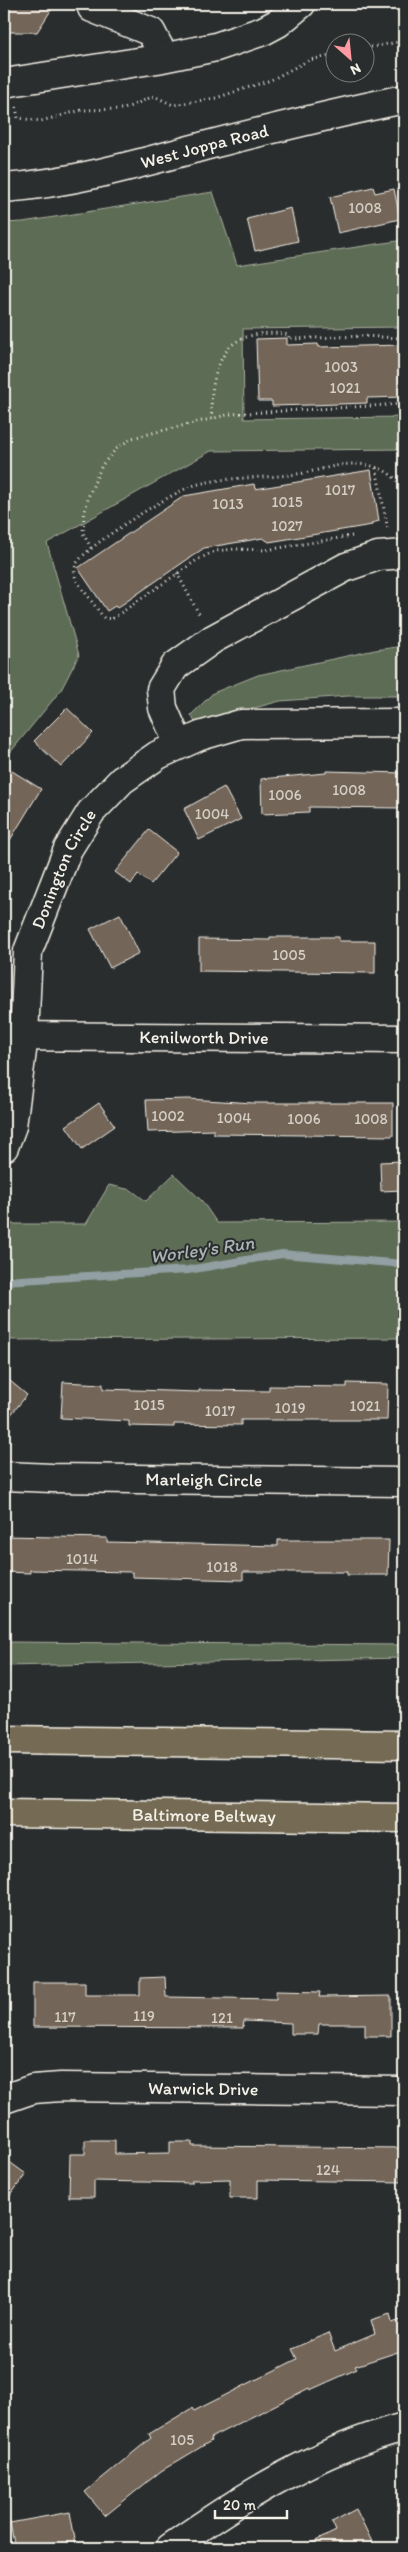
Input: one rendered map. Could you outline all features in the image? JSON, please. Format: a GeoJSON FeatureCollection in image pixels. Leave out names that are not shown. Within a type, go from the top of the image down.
{"type":"FeatureCollection","features":[{"type":"Feature","properties":{"kind":"highway"},"geometry":{"type":"LineString","coordinates":[[4,1740],[404,1745]]}},
{"type":"Feature","properties":{"kind":"highway","name":"Baltimore Beltway"},"geometry":{"type":"LineString","coordinates":[[4,1813],[404,1818]]}},
{"type":"Feature","properties":{"kind":"street"},"geometry":{"type":"LineString","coordinates":[[7,82],[216,47],[263,31],[278,23],[301,4]]}},
{"type":"Feature","properties":{"kind":"street"},"geometry":{"type":"LineString","coordinates":[[92,8],[151,32],[164,57]]}},
{"type":"Feature","properties":{"kind":"street","name":"West Joppa Road"},"geometry":{"type":"LineString","coordinates":[[4,188],[34,186],[101,173],[296,123],[404,99]]}},
{"type":"Feature","properties":{"kind":"street"},"geometry":{"type":"LineString","coordinates":[[179,745],[163,708],[161,689],[175,666],[212,639],[346,567],[378,556],[404,554]]}},
{"type":"Feature","properties":{"kind":"street","name":"Donington Circle"},"geometry":{"type":"LineString","coordinates":[[14,1036],[28,951],[68,849],[91,812],[122,780],[158,755],[179,745],[241,724],[404,723]]}},
{"type":"Feature","properties":{"kind":"street"},"geometry":{"type":"LineString","coordinates":[[4,1147],[12,1126],[14,1036]]}},
{"type":"Feature","properties":{"kind":"street","name":"Kenilworth Drive"},"geometry":{"type":"LineString","coordinates":[[14,1036],[404,1039]]}},
{"type":"Feature","properties":{"kind":"street","name":"Marleigh Circle"},"geometry":{"type":"LineString","coordinates":[[4,1476],[404,1482]]}},
{"type":"Feature","properties":{"kind":"street","name":"Warwick Drive"},"geometry":{"type":"LineString","coordinates":[[4,2099],[32,2089],[61,2087],[404,2091]]}},
{"type":"Feature","properties":{"kind":"street"},"geometry":{"type":"LineString","coordinates":[[170,2548],[226,2509],[277,2479],[331,2452],[404,2427]]}},
{"type":"Feature","properties":{"kind":"path"},"geometry":{"type":"LineString","coordinates":[[376,46],[404,41]]}},
{"type":"Feature","properties":{"kind":"path"},"geometry":{"type":"LineString","coordinates":[[7,82],[18,118],[41,121],[82,110],[124,109],[154,96],[173,105],[216,98],[271,80],[309,60],[326,57]]}},
{"type":"Feature","properties":{"kind":"path"},"geometry":{"type":"LineString","coordinates":[[212,420],[210,406],[216,374],[229,348],[248,336],[282,333],[289,335],[289,339],[362,336],[404,338]]}},
{"type":"Feature","properties":{"kind":"path"},"geometry":{"type":"LineString","coordinates":[[91,548],[83,533],[88,502],[102,465],[116,449],[132,438],[231,414],[404,404]]}},
{"type":"Feature","properties":{"kind":"path"},"geometry":{"type":"LineString","coordinates":[[360,534],[266,550],[235,548],[215,551],[177,573],[112,618],[104,618],[76,580],[74,572],[78,560],[91,548],[175,493],[196,485],[299,474],[356,464],[391,473],[401,486],[404,494]]}},
{"type":"Feature","properties":{"kind":"path"},"geometry":{"type":"LineString","coordinates":[[376,468],[388,530],[379,531]]}},
{"type":"Feature","properties":{"kind":"path"},"geometry":{"type":"LineString","coordinates":[[177,573],[197,610]]}},
{"type":"Feature","properties":{"kind":"green space"},"geometry":{"type":"Polygon","coordinates":[[[213,192],[237,265],[404,240],[404,327],[243,329],[244,419],[404,417],[404,449],[211,451],[47,543],[79,655],[61,690],[4,760],[4,456],[9,439],[4,407],[4,223],[23,222],[213,192]]]}},
{"type":"Feature","properties":{"kind":"green space"},"geometry":{"type":"Polygon","coordinates":[[[404,646],[404,696],[348,696],[280,701],[196,724],[191,715],[213,693],[258,675],[375,650],[404,646]]]}},
{"type":"Feature","properties":{"kind":"green space"},"geometry":{"type":"Polygon","coordinates":[[[174,1174],[202,1201],[217,1223],[404,1222],[404,1338],[4,1340],[4,1224],[86,1224],[109,1185],[131,1190],[146,1201],[174,1174]]]}},
{"type":"Feature","properties":{"kind":"green space"},"geometry":{"type":"Polygon","coordinates":[[[4,1642],[404,1645],[404,1658],[4,1666],[4,1642]]]}},
{"type":"Feature","properties":{"kind":"building"},"geometry":{"type":"Polygon","coordinates":[[[4,4],[55,4],[37,32],[4,32],[4,4]]]}},
{"type":"Feature","properties":{"kind":"building"},"geometry":{"type":"Polygon","coordinates":[[[373,187],[375,193],[394,189],[400,219],[338,233],[330,197],[373,187]]]}},
{"type":"Feature","properties":{"kind":"building"},"geometry":{"type":"Polygon","coordinates":[[[291,208],[298,241],[255,251],[247,219],[291,208]]]}},
{"type":"Feature","properties":{"kind":"building"},"geometry":{"type":"Polygon","coordinates":[[[287,338],[287,345],[318,344],[319,347],[404,345],[404,397],[367,398],[367,403],[309,405],[272,406],[272,401],[258,401],[256,339],[287,338]]]}},
{"type":"Feature","properties":{"kind":"building"},"geometry":{"type":"Polygon","coordinates":[[[371,470],[379,521],[372,523],[372,525],[269,542],[263,538],[204,548],[117,608],[115,606],[107,611],[78,568],[184,496],[254,484],[255,489],[371,470]]]}},
{"type":"Feature","properties":{"kind":"building"},"geometry":{"type":"Polygon","coordinates":[[[67,708],[93,733],[61,767],[34,741],[67,708]]]}},
{"type":"Feature","properties":{"kind":"building"},"geometry":{"type":"Polygon","coordinates":[[[4,766],[41,789],[4,850],[4,766]]]}},
{"type":"Feature","properties":{"kind":"building"},"geometry":{"type":"Polygon","coordinates":[[[326,771],[404,773],[404,808],[309,807],[309,812],[262,814],[261,779],[326,773],[326,771]]]}},
{"type":"Feature","properties":{"kind":"building"},"geometry":{"type":"Polygon","coordinates":[[[224,787],[241,819],[199,840],[184,809],[224,787]]]}},
{"type":"Feature","properties":{"kind":"building"},"geometry":{"type":"Polygon","coordinates":[[[149,830],[177,852],[151,884],[138,874],[131,884],[115,872],[149,830]]]}},
{"type":"Feature","properties":{"kind":"building"},"geometry":{"type":"Polygon","coordinates":[[[120,914],[139,953],[110,968],[90,929],[120,914]]]}},
{"type":"Feature","properties":{"kind":"building"},"geometry":{"type":"Polygon","coordinates":[[[270,937],[339,937],[339,941],[375,941],[375,973],[199,971],[199,939],[270,940],[270,937]]]}},
{"type":"Feature","properties":{"kind":"building"},"geometry":{"type":"Polygon","coordinates":[[[188,1099],[254,1103],[393,1103],[393,1136],[214,1134],[214,1130],[148,1132],[146,1100],[188,1099]]]}},
{"type":"Feature","properties":{"kind":"building"},"geometry":{"type":"Polygon","coordinates":[[[99,1103],[115,1126],[82,1149],[66,1126],[99,1103]]]}},
{"type":"Feature","properties":{"kind":"building"},"geometry":{"type":"Polygon","coordinates":[[[401,1161],[402,1190],[381,1191],[380,1162],[401,1161]]]}},
{"type":"Feature","properties":{"kind":"building"},"geometry":{"type":"Polygon","coordinates":[[[4,1376],[27,1395],[4,1423],[4,1376]]]}},
{"type":"Feature","properties":{"kind":"building"},"geometry":{"type":"Polygon","coordinates":[[[63,1382],[103,1384],[103,1389],[199,1392],[199,1390],[269,1391],[269,1386],[347,1387],[347,1383],[388,1384],[387,1420],[241,1420],[241,1425],[174,1424],[174,1427],[129,1426],[129,1421],[61,1418],[63,1382]]]}},
{"type":"Feature","properties":{"kind":"building"},"geometry":{"type":"Polygon","coordinates":[[[4,1536],[107,1538],[107,1542],[278,1546],[278,1540],[389,1540],[388,1575],[347,1575],[347,1572],[243,1572],[243,1580],[132,1577],[132,1572],[30,1570],[30,1573],[4,1572],[4,1536]]]}},
{"type":"Feature","properties":{"kind":"building"},"geometry":{"type":"Polygon","coordinates":[[[165,1977],[166,1997],[276,1999],[276,1991],[320,1992],[319,1997],[391,1996],[391,2036],[365,2036],[365,2024],[319,2024],[318,2034],[291,2034],[291,2023],[244,2021],[243,2028],[33,2027],[33,1982],[85,1982],[85,1995],[140,1995],[140,1978],[165,1977]]]}},
{"type":"Feature","properties":{"kind":"building"},"geometry":{"type":"Polygon","coordinates":[[[85,2140],[115,2140],[115,2154],[170,2153],[170,2142],[192,2142],[192,2146],[404,2148],[404,2182],[258,2180],[258,2198],[230,2198],[230,2179],[192,2180],[192,2183],[94,2181],[94,2197],[69,2197],[70,2154],[85,2154],[85,2140]]]}},
{"type":"Feature","properties":{"kind":"building"},"geometry":{"type":"Polygon","coordinates":[[[4,2158],[26,2174],[4,2204],[4,2158]]]}},
{"type":"Feature","properties":{"kind":"building"},"geometry":{"type":"Polygon","coordinates":[[[390,2314],[392,2323],[404,2319],[404,2350],[355,2366],[357,2369],[310,2390],[309,2388],[210,2438],[211,2441],[161,2471],[105,2516],[85,2492],[151,2438],[149,2434],[192,2408],[194,2411],[297,2359],[292,2349],[328,2333],[335,2351],[375,2334],[371,2320],[390,2314]]]}},
{"type":"Feature","properties":{"kind":"building"},"geometry":{"type":"Polygon","coordinates":[[[356,2509],[375,2548],[301,2548],[336,2531],[332,2522],[356,2509]]]}},
{"type":"Feature","properties":{"kind":"building"},"geometry":{"type":"Polygon","coordinates":[[[70,2512],[76,2545],[54,2548],[15,2548],[10,2523],[70,2512]]]}},
{"type":"Feature","properties":{"kind":"waterway","name":"Worley's Run"},"geometry":{"type":"LineString","coordinates":[[4,1281],[188,1270],[282,1254],[404,1264]]}}]}
